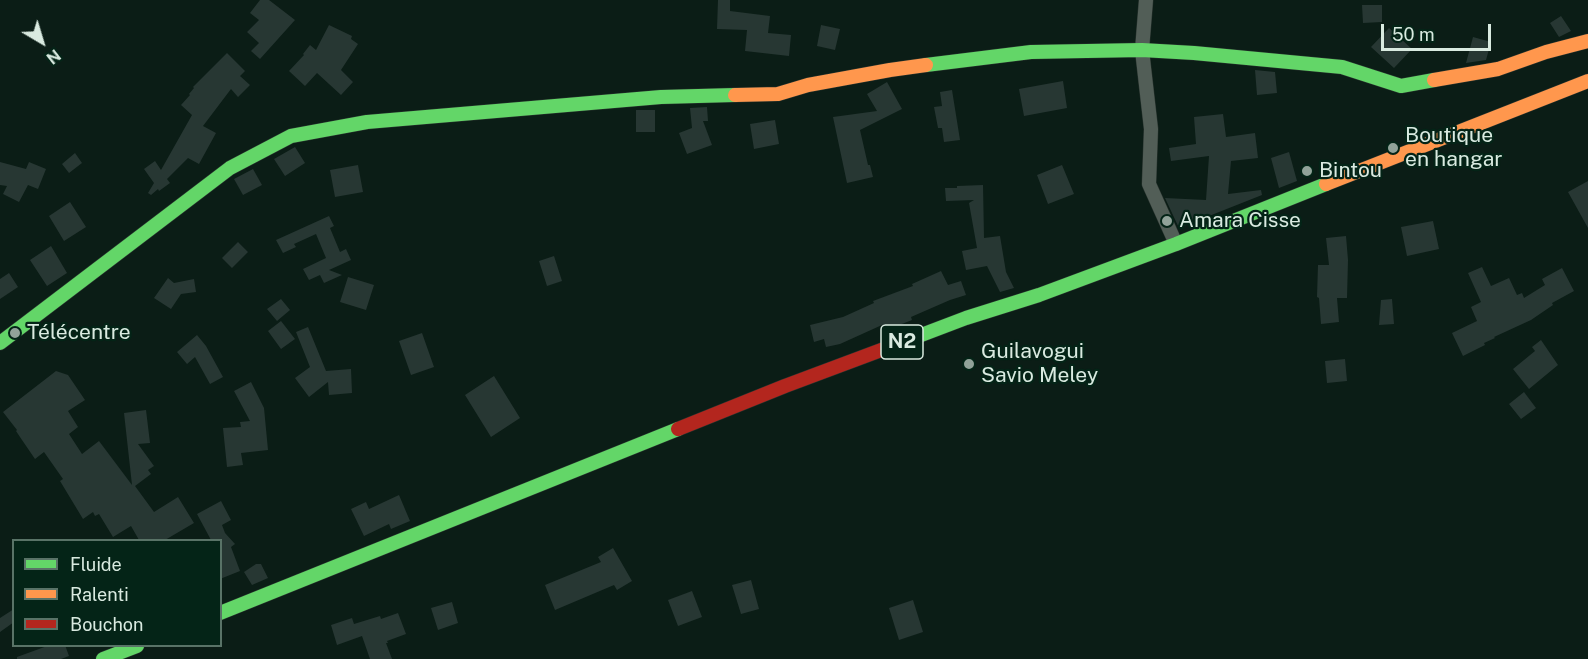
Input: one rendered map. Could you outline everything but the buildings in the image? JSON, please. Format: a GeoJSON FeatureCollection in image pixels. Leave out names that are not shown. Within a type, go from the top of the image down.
{"type":"FeatureCollection","features":[{"type":"Feature","properties":{"kind":"main road"},"geometry":{"type":"LineString","coordinates":[[0,343],[230,168],[291,136],[367,122],[661,98],[778,94],[808,85],[890,70],[1031,52],[1142,50],[1194,53],[1342,67],[1401,86],[1498,69],[1546,52],[1588,41]]}},
{"type":"Feature","properties":{"kind":"main road","name":"N2"},"geometry":{"type":"LineString","coordinates":[[222,612],[785,386],[966,318],[1039,295],[1176,244],[1588,81]]}},
{"type":"Feature","properties":{"kind":"main road"},"geometry":{"type":"LineString","coordinates":[[103,659],[132,647]]}},
{"type":"Feature","properties":{"kind":"street"},"geometry":{"type":"LineString","coordinates":[[1146,0],[1142,50],[1151,129],[1149,184],[1176,244]]}},
{"type":"Feature","properties":{"kind":"traffic: fast"},"geometry":{"type":"LineString","coordinates":[[926,65],[1031,52],[1142,50],[1342,67],[1401,86],[1434,80]]}},
{"type":"Feature","properties":{"kind":"traffic: fast"},"geometry":{"type":"LineString","coordinates":[[0,343],[230,168],[291,136],[367,122],[661,97],[735,95]]}},
{"type":"Feature","properties":{"kind":"traffic: fast"},"geometry":{"type":"LineString","coordinates":[[916,337],[966,318],[1039,295],[1176,244],[1326,184]]}},
{"type":"Feature","properties":{"kind":"traffic: fast"},"geometry":{"type":"LineString","coordinates":[[222,612],[678,429]]}},
{"type":"Feature","properties":{"kind":"traffic: fast"},"geometry":{"type":"LineString","coordinates":[[103,659],[134,647]]}},
{"type":"Feature","properties":{"kind":"traffic: slow"},"geometry":{"type":"LineString","coordinates":[[1434,80],[1498,69],[1546,52],[1588,41]]}},
{"type":"Feature","properties":{"kind":"traffic: slow"},"geometry":{"type":"LineString","coordinates":[[735,95],[778,94],[808,85],[926,65]]}},
{"type":"Feature","properties":{"kind":"traffic: slow"},"geometry":{"type":"LineString","coordinates":[[1326,184],[1588,81]]}},
{"type":"Feature","properties":{"kind":"traffic: jam"},"geometry":{"type":"LineString","coordinates":[[678,429],[916,337]]}},
{"type":"Feature","properties":{"kind":"place","name":"Boutique en hangar"},"geometry":{"type":"Point","coordinates":[1393,148]}},
{"type":"Feature","properties":{"kind":"place","name":"Bintou"},"geometry":{"type":"Point","coordinates":[1307,171]}},
{"type":"Feature","properties":{"kind":"place","name":"Amara Cisse"},"geometry":{"type":"Point","coordinates":[1167,221]}},
{"type":"Feature","properties":{"kind":"place","name":"Télécentre"},"geometry":{"type":"Point","coordinates":[15,333]}},
{"type":"Feature","properties":{"kind":"place","name":"Guilavogui Savio Meley"},"geometry":{"type":"Point","coordinates":[969,364]}}]}
